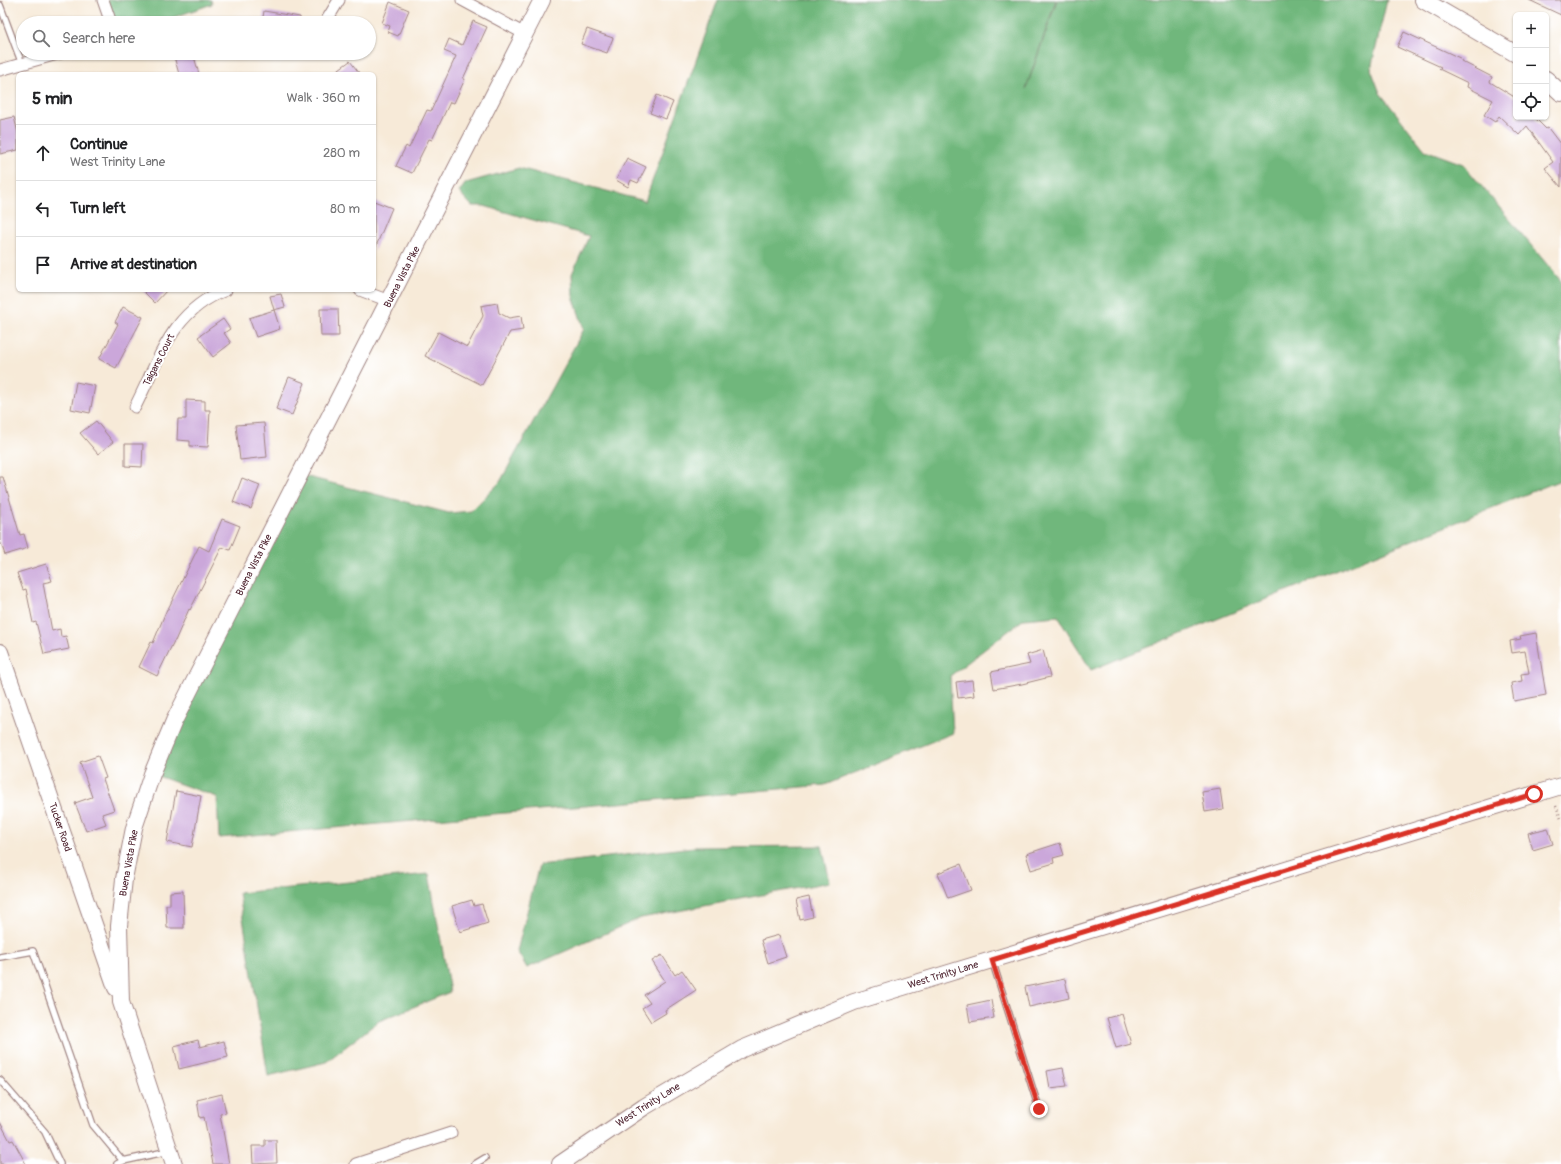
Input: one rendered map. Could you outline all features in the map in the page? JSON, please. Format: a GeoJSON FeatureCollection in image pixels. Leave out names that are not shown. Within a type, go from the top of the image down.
{"type":"FeatureCollection","features":[{"type":"Feature","properties":{"kind":"main road","name":"Buena Vista Pike"},"geometry":{"type":"LineString","coordinates":[[172,1157],[121,1002],[120,926],[124,879],[134,828],[152,774],[174,721],[390,301],[542,0]]}},
{"type":"Feature","properties":{"kind":"main road"},"geometry":{"type":"LineString","coordinates":[[1423,0],[1513,52]]}},
{"type":"Feature","properties":{"kind":"main road"},"geometry":{"type":"LineString","coordinates":[[1549,82],[1561,93]]}},
{"type":"Feature","properties":{"kind":"main road","name":"Tucker Road"},"geometry":{"type":"LineString","coordinates":[[1,660],[121,1002]]}},
{"type":"Feature","properties":{"kind":"main road","name":"West Trinity Lane"},"geometry":{"type":"LineString","coordinates":[[560,1164],[644,1107],[742,1048],[854,1002],[1561,786]]}},
{"type":"Feature","properties":{"kind":"street"},"geometry":{"type":"LineString","coordinates":[[104,0],[109,16]]}},
{"type":"Feature","properties":{"kind":"street"},"geometry":{"type":"LineString","coordinates":[[329,16],[339,0]]}},
{"type":"Feature","properties":{"kind":"street"},"geometry":{"type":"LineString","coordinates":[[462,0],[525,34]]}},
{"type":"Feature","properties":{"kind":"street"},"geometry":{"type":"LineString","coordinates":[[0,70],[36,60]]}},
{"type":"Feature","properties":{"kind":"street","name":"Taigans Court"},"geometry":{"type":"LineString","coordinates":[[135,407],[169,337],[187,314],[211,296],[221,292]]}},
{"type":"Feature","properties":{"kind":"street"},"geometry":{"type":"LineString","coordinates":[[365,292],[390,301]]}},
{"type":"Feature","properties":{"kind":"street"},"geometry":{"type":"LineString","coordinates":[[356,1164],[451,1133]]}},
{"type":"Feature","properties":{"kind":"lane"},"geometry":{"type":"LineString","coordinates":[[0,5],[16,48]]}},
{"type":"Feature","properties":{"kind":"lane"},"geometry":{"type":"LineString","coordinates":[[21,60],[22,64]]}},
{"type":"Feature","properties":{"kind":"lane"},"geometry":{"type":"LineString","coordinates":[[0,957],[33,951],[93,1125],[120,1163],[172,1157]]}},
{"type":"Feature","properties":{"kind":"lane"},"geometry":{"type":"LineString","coordinates":[[992,960],[1039,1109]]}},
{"type":"Feature","properties":{"kind":"lane"},"geometry":{"type":"LineString","coordinates":[[0,1080],[45,1132],[60,1164]]}},
{"type":"Feature","properties":{"kind":"lane"},"geometry":{"type":"LineString","coordinates":[[474,1164],[485,1158]]}},
{"type":"Feature","properties":{"kind":"path"},"geometry":{"type":"LineString","coordinates":[[1556,806],[1561,819]]}},
{"type":"Feature","properties":{"kind":"green space"},"geometry":{"type":"Polygon","coordinates":[[[103,0],[211,0],[212,4],[177,16],[109,16],[103,0]]]}},
{"type":"Feature","properties":{"kind":"green space"},"geometry":{"type":"Polygon","coordinates":[[[718,0],[1056,0],[1026,89],[1057,0],[1387,0],[1371,69],[1380,93],[1425,150],[1463,164],[1561,281],[1561,480],[1091,670],[1058,616],[1024,619],[950,676],[953,733],[825,785],[219,838],[217,797],[152,774],[300,475],[449,513],[471,511],[500,482],[584,329],[573,296],[572,274],[589,236],[484,206],[472,206],[459,192],[466,183],[519,168],[645,201],[718,0]]]}},
{"type":"Feature","properties":{"kind":"green space"},"geometry":{"type":"Polygon","coordinates":[[[822,846],[830,882],[641,918],[527,968],[517,951],[539,865],[694,847],[822,846]]]}},
{"type":"Feature","properties":{"kind":"green space"},"geometry":{"type":"Polygon","coordinates":[[[429,874],[450,992],[379,1021],[326,1062],[268,1076],[239,893],[429,874]]]}},
{"type":"Feature","properties":{"kind":"building"},"geometry":{"type":"Polygon","coordinates":[[[1529,0],[1561,0],[1561,15],[1529,0]]]}},
{"type":"Feature","properties":{"kind":"building"},"geometry":{"type":"Polygon","coordinates":[[[390,2],[409,10],[398,36],[388,32],[390,26],[382,23],[390,2]]]}},
{"type":"Feature","properties":{"kind":"building"},"geometry":{"type":"Polygon","coordinates":[[[264,11],[294,16],[263,16],[264,11]]]}},
{"type":"Feature","properties":{"kind":"building"},"geometry":{"type":"Polygon","coordinates":[[[473,21],[487,27],[463,79],[465,79],[454,103],[450,102],[432,140],[429,139],[412,173],[396,166],[406,146],[409,148],[427,110],[431,111],[456,56],[444,51],[449,39],[462,45],[473,21]]]}},
{"type":"Feature","properties":{"kind":"building"},"geometry":{"type":"Polygon","coordinates":[[[587,29],[613,38],[607,53],[581,44],[587,29]]]}},
{"type":"Feature","properties":{"kind":"building"},"geometry":{"type":"Polygon","coordinates":[[[1404,32],[1462,59],[1461,61],[1492,77],[1490,82],[1513,96],[1513,120],[1537,120],[1546,129],[1548,128],[1561,145],[1561,187],[1545,168],[1553,162],[1527,126],[1519,135],[1499,116],[1495,122],[1484,115],[1493,100],[1467,87],[1468,83],[1439,69],[1441,67],[1397,47],[1404,32]]]}},
{"type":"Feature","properties":{"kind":"building"},"geometry":{"type":"Polygon","coordinates":[[[175,60],[195,60],[198,72],[178,72],[175,60]]]}},
{"type":"Feature","properties":{"kind":"building"},"geometry":{"type":"Polygon","coordinates":[[[350,61],[358,72],[335,72],[350,61]]]}},
{"type":"Feature","properties":{"kind":"building"},"geometry":{"type":"Polygon","coordinates":[[[657,95],[673,102],[666,119],[650,113],[657,95]]]}},
{"type":"Feature","properties":{"kind":"building"},"geometry":{"type":"Polygon","coordinates":[[[14,117],[16,125],[16,150],[0,154],[0,120],[14,117]]]}},
{"type":"Feature","properties":{"kind":"building"},"geometry":{"type":"Polygon","coordinates":[[[627,158],[646,167],[638,183],[631,180],[628,187],[616,180],[627,158]]]}},
{"type":"Feature","properties":{"kind":"building"},"geometry":{"type":"Polygon","coordinates":[[[376,202],[392,208],[376,246],[376,202]]]}},
{"type":"Feature","properties":{"kind":"building"},"geometry":{"type":"Polygon","coordinates":[[[144,292],[165,292],[155,303],[144,292]]]}},
{"type":"Feature","properties":{"kind":"building"},"geometry":{"type":"Polygon","coordinates":[[[281,294],[285,307],[274,310],[270,296],[281,294]]]}},
{"type":"Feature","properties":{"kind":"building"},"geometry":{"type":"Polygon","coordinates":[[[497,303],[499,313],[509,318],[521,316],[523,330],[510,332],[482,385],[425,356],[438,332],[467,347],[483,316],[481,306],[497,303]]]}},
{"type":"Feature","properties":{"kind":"building"},"geometry":{"type":"Polygon","coordinates":[[[123,307],[143,317],[116,368],[99,359],[118,324],[115,322],[123,307]]]}},
{"type":"Feature","properties":{"kind":"building"},"geometry":{"type":"Polygon","coordinates":[[[320,309],[338,309],[339,336],[321,336],[320,309]]]}},
{"type":"Feature","properties":{"kind":"building"},"geometry":{"type":"Polygon","coordinates":[[[274,310],[280,329],[256,337],[249,318],[274,310]]]}},
{"type":"Feature","properties":{"kind":"building"},"geometry":{"type":"Polygon","coordinates":[[[223,319],[230,329],[224,333],[231,343],[213,357],[198,337],[223,319]]]}},
{"type":"Feature","properties":{"kind":"building"},"geometry":{"type":"Polygon","coordinates":[[[289,377],[305,383],[292,415],[276,409],[289,377]]]}},
{"type":"Feature","properties":{"kind":"building"},"geometry":{"type":"Polygon","coordinates":[[[76,382],[95,386],[90,413],[71,409],[76,382]]]}},
{"type":"Feature","properties":{"kind":"building"},"geometry":{"type":"Polygon","coordinates":[[[186,400],[205,401],[205,410],[210,410],[208,447],[190,446],[190,441],[177,440],[178,419],[186,419],[186,400]]]}},
{"type":"Feature","properties":{"kind":"building"},"geometry":{"type":"Polygon","coordinates":[[[96,421],[113,442],[98,454],[80,433],[96,421]]]}},
{"type":"Feature","properties":{"kind":"building"},"geometry":{"type":"Polygon","coordinates":[[[264,423],[267,457],[240,460],[236,425],[264,423]]]}},
{"type":"Feature","properties":{"kind":"building"},"geometry":{"type":"Polygon","coordinates":[[[125,444],[143,444],[142,467],[125,466],[125,444]]]}},
{"type":"Feature","properties":{"kind":"building"},"geometry":{"type":"Polygon","coordinates":[[[0,477],[3,477],[20,535],[24,534],[28,548],[5,555],[0,540],[0,477]]]}},
{"type":"Feature","properties":{"kind":"building"},"geometry":{"type":"Polygon","coordinates":[[[242,478],[260,485],[251,509],[233,502],[242,478]]]}},
{"type":"Feature","properties":{"kind":"building"},"geometry":{"type":"Polygon","coordinates":[[[222,519],[240,526],[230,550],[222,547],[190,610],[189,609],[157,676],[139,667],[151,642],[153,643],[167,609],[199,546],[209,551],[222,519]]]}},
{"type":"Feature","properties":{"kind":"building"},"geometry":{"type":"Polygon","coordinates":[[[46,564],[52,581],[43,583],[52,631],[60,629],[61,637],[66,636],[69,649],[44,654],[36,622],[33,623],[26,589],[23,590],[17,573],[46,564]]]}},
{"type":"Feature","properties":{"kind":"building"},"geometry":{"type":"Polygon","coordinates":[[[1536,633],[1546,695],[1514,701],[1511,683],[1522,681],[1521,674],[1529,673],[1525,651],[1512,653],[1510,641],[1521,639],[1520,636],[1536,633]]]}},
{"type":"Feature","properties":{"kind":"building"},"geometry":{"type":"Polygon","coordinates":[[[1043,650],[1050,677],[994,689],[991,672],[1030,664],[1027,655],[1043,650]]]}},
{"type":"Feature","properties":{"kind":"building"},"geometry":{"type":"Polygon","coordinates":[[[972,680],[974,696],[958,698],[956,682],[972,680]]]}},
{"type":"Feature","properties":{"kind":"building"},"geometry":{"type":"Polygon","coordinates":[[[98,756],[106,778],[103,779],[114,810],[102,814],[106,824],[86,831],[75,803],[92,797],[80,762],[98,756]]]}},
{"type":"Feature","properties":{"kind":"building"},"geometry":{"type":"Polygon","coordinates":[[[1220,789],[1223,809],[1205,812],[1202,792],[1220,789]]]}},
{"type":"Feature","properties":{"kind":"building"},"geometry":{"type":"Polygon","coordinates":[[[176,791],[201,796],[192,847],[167,842],[176,791]]]}},
{"type":"Feature","properties":{"kind":"building"},"geometry":{"type":"Polygon","coordinates":[[[1548,828],[1553,844],[1533,850],[1528,833],[1548,828]]]}},
{"type":"Feature","properties":{"kind":"building"},"geometry":{"type":"Polygon","coordinates":[[[1060,843],[1064,855],[1053,858],[1054,863],[1031,870],[1026,854],[1060,843]]]}},
{"type":"Feature","properties":{"kind":"building"},"geometry":{"type":"Polygon","coordinates":[[[961,864],[971,890],[948,898],[938,873],[961,864]]]}},
{"type":"Feature","properties":{"kind":"building"},"geometry":{"type":"Polygon","coordinates":[[[183,891],[184,928],[167,928],[166,905],[170,905],[170,892],[183,891]]]}},
{"type":"Feature","properties":{"kind":"building"},"geometry":{"type":"Polygon","coordinates":[[[809,897],[813,917],[800,920],[796,900],[809,897]]]}},
{"type":"Feature","properties":{"kind":"building"},"geometry":{"type":"Polygon","coordinates":[[[472,900],[474,906],[482,904],[488,923],[460,932],[452,906],[472,900]]]}},
{"type":"Feature","properties":{"kind":"building"},"geometry":{"type":"Polygon","coordinates":[[[779,935],[786,957],[768,963],[761,940],[779,935]]]}},
{"type":"Feature","properties":{"kind":"building"},"geometry":{"type":"Polygon","coordinates":[[[662,955],[675,975],[682,970],[696,990],[665,1010],[666,1013],[651,1022],[642,1008],[650,1003],[644,995],[665,981],[652,961],[662,955]]]}},
{"type":"Feature","properties":{"kind":"building"},"geometry":{"type":"Polygon","coordinates":[[[1065,979],[1069,998],[1029,1007],[1025,987],[1065,979]]]}},
{"type":"Feature","properties":{"kind":"building"},"geometry":{"type":"Polygon","coordinates":[[[991,1000],[994,1018],[970,1022],[967,1005],[991,1000]]]}},
{"type":"Feature","properties":{"kind":"building"},"geometry":{"type":"Polygon","coordinates":[[[1122,1014],[1131,1044],[1116,1048],[1107,1018],[1122,1014]]]}},
{"type":"Feature","properties":{"kind":"building"},"geometry":{"type":"Polygon","coordinates":[[[198,1040],[200,1047],[224,1041],[228,1057],[179,1069],[174,1046],[198,1040]]]}},
{"type":"Feature","properties":{"kind":"building"},"geometry":{"type":"Polygon","coordinates":[[[1063,1068],[1067,1086],[1050,1088],[1047,1071],[1063,1068]]]}},
{"type":"Feature","properties":{"kind":"building"},"geometry":{"type":"Polygon","coordinates":[[[222,1094],[226,1113],[220,1114],[229,1164],[213,1164],[204,1117],[200,1118],[197,1100],[222,1094]]]}},
{"type":"Feature","properties":{"kind":"building"},"geometry":{"type":"Polygon","coordinates":[[[0,1122],[10,1141],[13,1140],[26,1164],[0,1164],[0,1122]]]}},
{"type":"Feature","properties":{"kind":"building"},"geometry":{"type":"Polygon","coordinates":[[[265,1140],[276,1140],[277,1163],[253,1164],[252,1146],[265,1146],[265,1140]]]}},
{"type":"Feature","properties":{"kind":"route"},"geometry":{"type":"LineString","coordinates":[[1039,1109],[992,960],[1534,794]]}}]}
